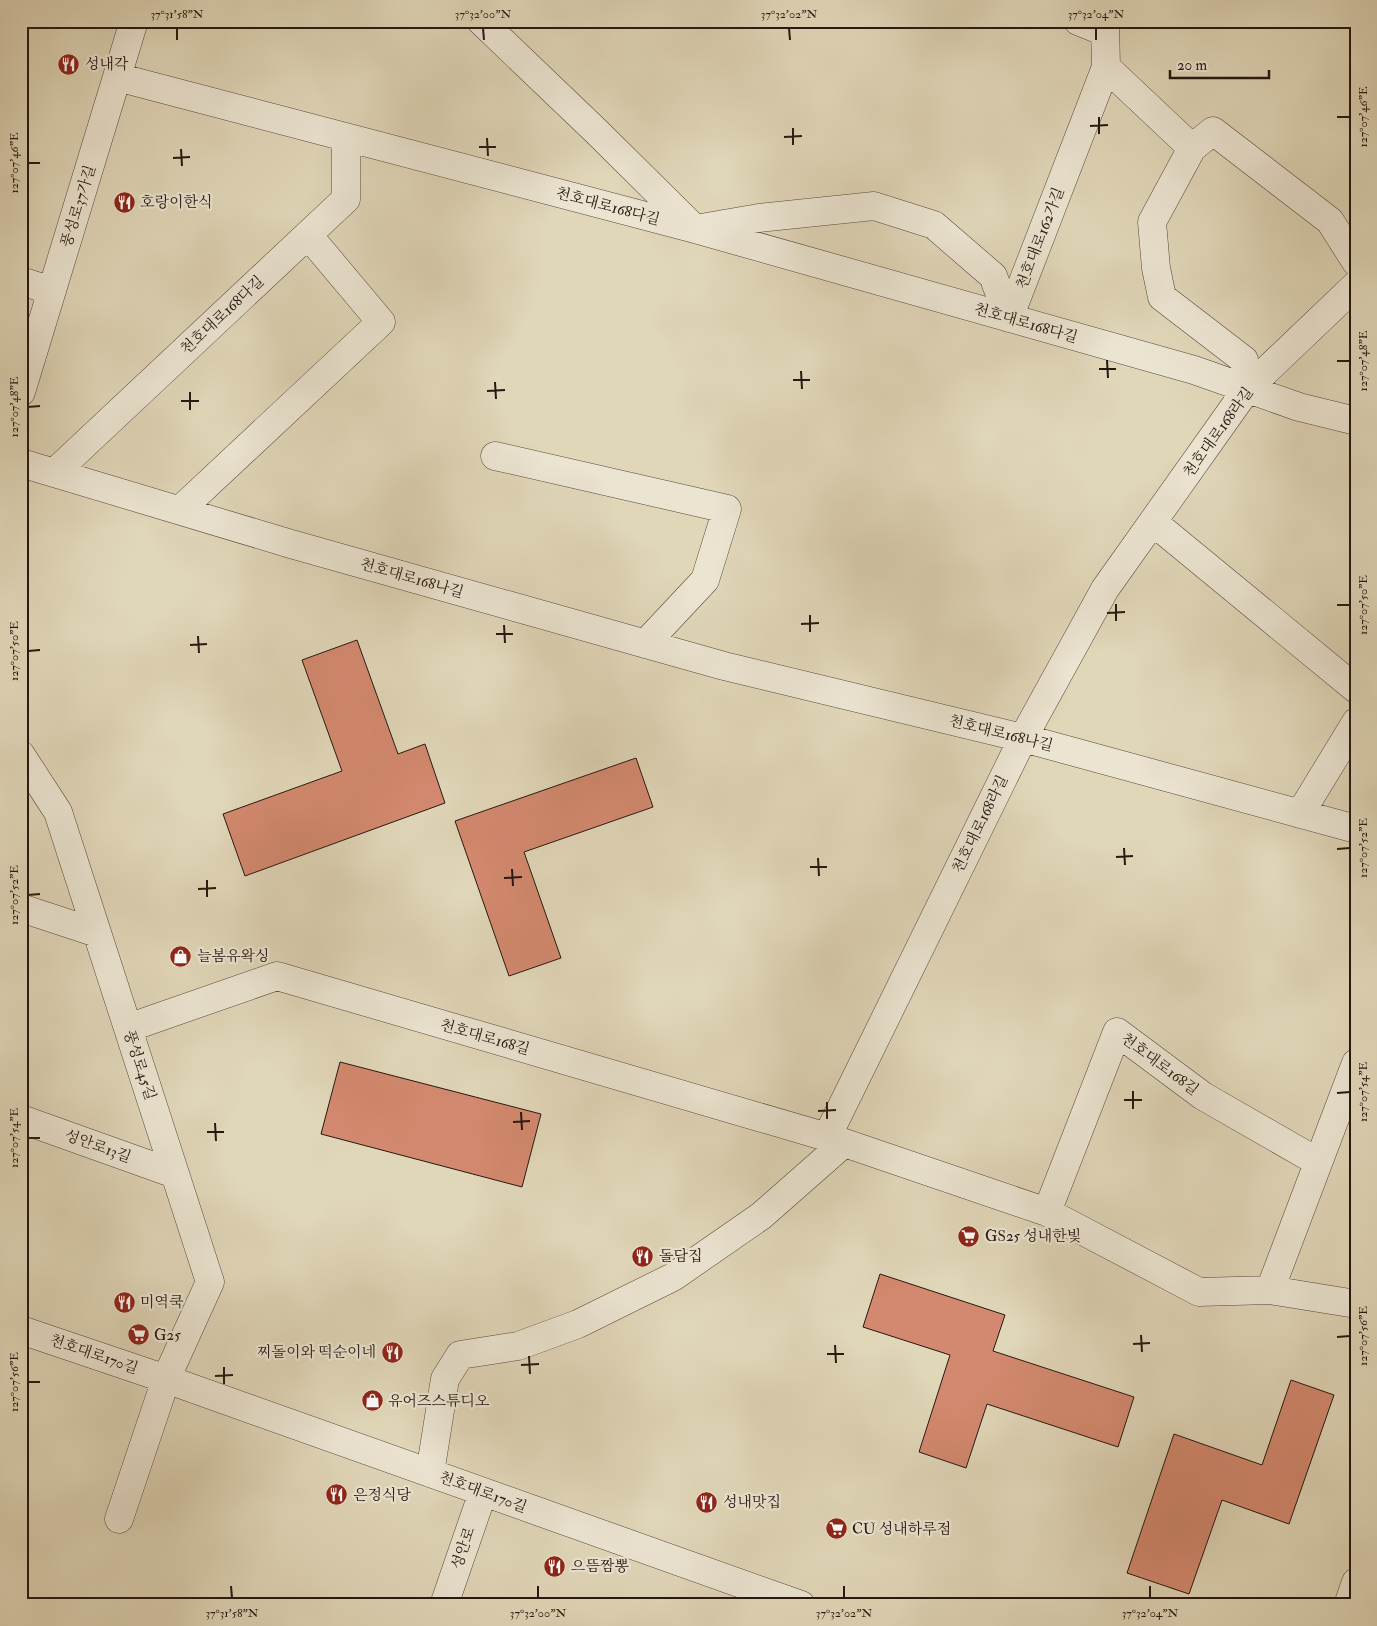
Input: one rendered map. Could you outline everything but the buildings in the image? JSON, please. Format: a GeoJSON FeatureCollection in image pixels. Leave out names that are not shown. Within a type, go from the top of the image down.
{"type":"FeatureCollection","features":[{"type":"Feature","properties":{"kind":"street","name":"풍성로37가길"},"geometry":{"type":"LineString","coordinates":[[21,392],[134,21]]}},
{"type":"Feature","properties":{"kind":"street","name":"천호대로168다길"},"geometry":{"type":"LineString","coordinates":[[481,21],[597,132],[695,230]]}},
{"type":"Feature","properties":{"kind":"street","name":"천호대로162가길"},"geometry":{"type":"LineString","coordinates":[[1009,318],[1106,67],[1105,26],[1078,21]]}},
{"type":"Feature","properties":{"kind":"street"},"geometry":{"type":"LineString","coordinates":[[1106,67],[1192,148]]}},
{"type":"Feature","properties":{"kind":"street","name":"천호대로168다길"},"geometry":{"type":"LineString","coordinates":[[117,77],[695,230],[1194,370],[1299,407],[1356,421]]}},
{"type":"Feature","properties":{"kind":"street"},"geometry":{"type":"LineString","coordinates":[[1247,389],[1244,360],[1162,296],[1156,268],[1152,222],[1192,148],[1213,131],[1330,221],[1356,262]]}},
{"type":"Feature","properties":{"kind":"street","name":"천호대로168다길"},"geometry":{"type":"LineString","coordinates":[[54,473],[346,199],[346,138]]}},
{"type":"Feature","properties":{"kind":"street","name":"천호대로162가길"},"geometry":{"type":"LineString","coordinates":[[695,230],[759,218],[874,206],[934,225],[993,276],[1009,318]]}},
{"type":"Feature","properties":{"kind":"street"},"geometry":{"type":"LineString","coordinates":[[180,510],[381,322],[308,235]]}},
{"type":"Feature","properties":{"kind":"street"},"geometry":{"type":"LineString","coordinates":[[21,281],[52,291]]}},
{"type":"Feature","properties":{"kind":"street","name":"천호대로168라길"},"geometry":{"type":"LineString","coordinates":[[835,1140],[1022,738],[1105,589],[1247,389],[1356,285]]}},
{"type":"Feature","properties":{"kind":"street"},"geometry":{"type":"LineString","coordinates":[[495,456],[727,509],[705,580],[645,644]]}},
{"type":"Feature","properties":{"kind":"street","name":"천호대로168나길"},"geometry":{"type":"LineString","coordinates":[[21,463],[301,546],[724,666],[1022,738],[1356,829]]}},
{"type":"Feature","properties":{"kind":"street"},"geometry":{"type":"LineString","coordinates":[[1153,522],[1356,689]]}},
{"type":"Feature","properties":{"kind":"street"},"geometry":{"type":"LineString","coordinates":[[1300,814],[1356,722]]}},
{"type":"Feature","properties":{"kind":"street","name":"풍성로45길"},"geometry":{"type":"LineString","coordinates":[[21,754],[58,812],[210,1282],[166,1379]]}},
{"type":"Feature","properties":{"kind":"street"},"geometry":{"type":"LineString","coordinates":[[21,908],[97,933]]}},
{"type":"Feature","properties":{"kind":"street","name":"천호대로168길"},"geometry":{"type":"LineString","coordinates":[[128,1028],[277,976],[835,1140],[1047,1212],[1199,1292],[1270,1290],[1354,1300]]}},
{"type":"Feature","properties":{"kind":"street","name":"천호대로168길"},"geometry":{"type":"LineString","coordinates":[[1047,1212],[1117,1032],[1203,1096],[1318,1162]]}},
{"type":"Feature","properties":{"kind":"street"},"geometry":{"type":"LineString","coordinates":[[1270,1290],[1356,1064]]}},
{"type":"Feature","properties":{"kind":"street","name":"성안로13길"},"geometry":{"type":"LineString","coordinates":[[21,1119],[175,1174]]}},
{"type":"Feature","properties":{"kind":"street"},"geometry":{"type":"LineString","coordinates":[[430,1473],[445,1379],[460,1355],[518,1346],[578,1324],[673,1277],[761,1216],[835,1140]]}},
{"type":"Feature","properties":{"kind":"street","name":"천호대로170길"},"geometry":{"type":"LineString","coordinates":[[21,1330],[166,1379],[801,1605]]}},
{"type":"Feature","properties":{"kind":"street"},"geometry":{"type":"LineString","coordinates":[[119,1520],[166,1379]]}},
{"type":"Feature","properties":{"kind":"street","name":"성안로"},"geometry":{"type":"LineString","coordinates":[[444,1605],[483,1492]]}},
{"type":"Feature","properties":{"kind":"street"},"geometry":{"type":"LineString","coordinates":[[1348,1605],[1356,1582]]}},
{"type":"Feature","properties":{"kind":"place","name":"성내각"},"geometry":{"type":"Point","coordinates":[69,64]}},
{"type":"Feature","properties":{"kind":"place","name":"호랑이한식"},"geometry":{"type":"Point","coordinates":[124,202]}},
{"type":"Feature","properties":{"kind":"place","name":"늘봄유왁싱"},"geometry":{"type":"Point","coordinates":[181,956]}},
{"type":"Feature","properties":{"kind":"place","name":"GS25 성내한빛"},"geometry":{"type":"Point","coordinates":[969,1236]}},
{"type":"Feature","properties":{"kind":"place","name":"돌담집"},"geometry":{"type":"Point","coordinates":[643,1256]}},
{"type":"Feature","properties":{"kind":"place","name":"미역쿡"},"geometry":{"type":"Point","coordinates":[124,1302]}},
{"type":"Feature","properties":{"kind":"place","name":"G25"},"geometry":{"type":"Point","coordinates":[138,1335]}},
{"type":"Feature","properties":{"kind":"place","name":"찌돌이와 떡순이네"},"geometry":{"type":"Point","coordinates":[392,1352]}},
{"type":"Feature","properties":{"kind":"place","name":"유어즈스튜디오"},"geometry":{"type":"Point","coordinates":[372,1401]}},
{"type":"Feature","properties":{"kind":"place","name":"은정식당"},"geometry":{"type":"Point","coordinates":[337,1495]}},
{"type":"Feature","properties":{"kind":"place","name":"성내맛집"},"geometry":{"type":"Point","coordinates":[707,1502]}},
{"type":"Feature","properties":{"kind":"place","name":"CU 성내하루점"},"geometry":{"type":"Point","coordinates":[836,1529]}},
{"type":"Feature","properties":{"kind":"place","name":"으뜸짬뽕"},"geometry":{"type":"Point","coordinates":[555,1566]}}]}
